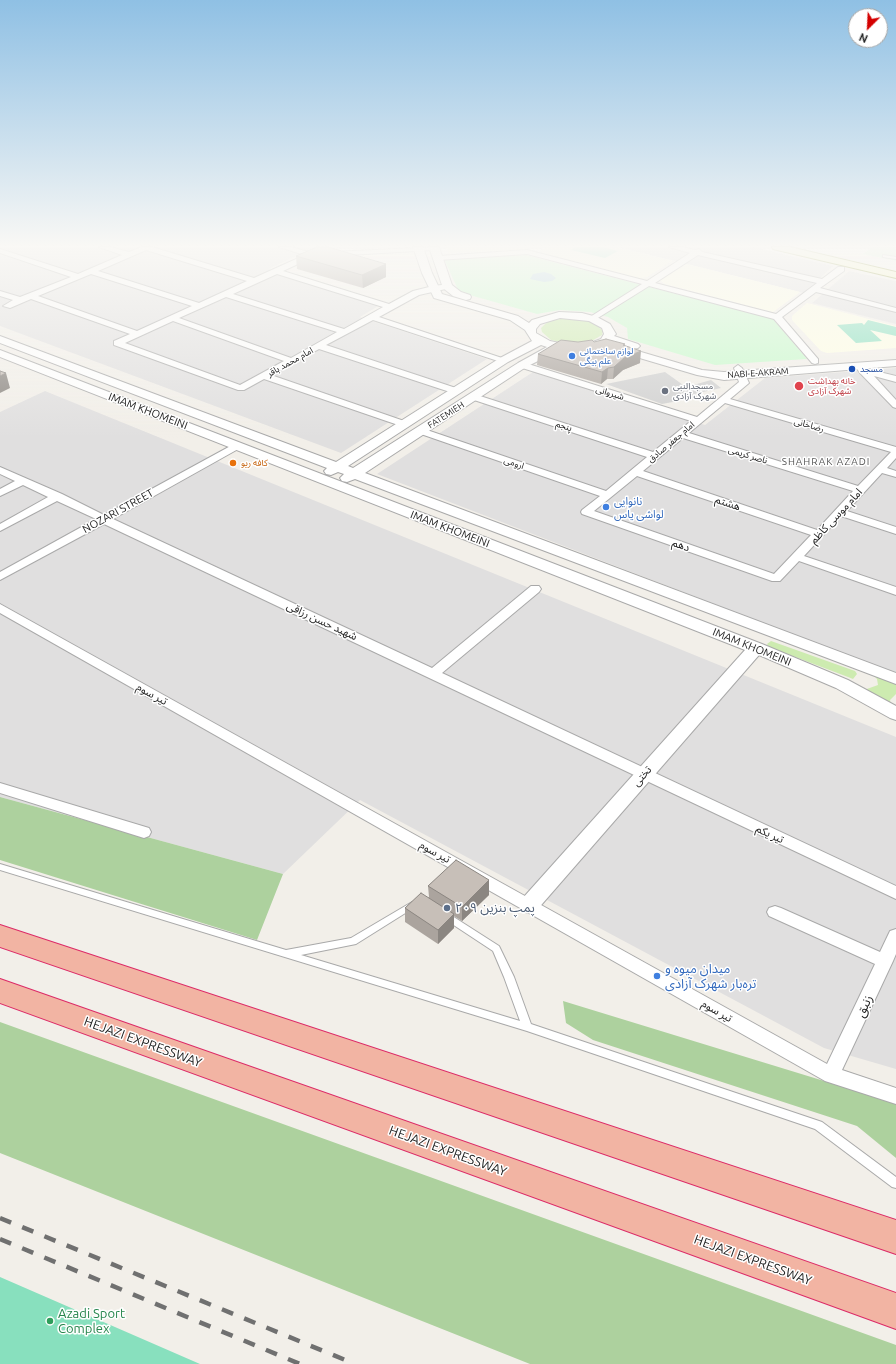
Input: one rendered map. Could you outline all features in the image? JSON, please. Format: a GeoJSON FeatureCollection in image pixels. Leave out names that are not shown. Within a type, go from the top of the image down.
{"type":"FeatureCollection","features":[{"type":"Feature","properties":{"kind":"highway"},"geometry":{"type":"LineString","coordinates":[[0,936],[896,1237]]}},
{"type":"Feature","properties":{"kind":"highway","name":"HEJAZI EXPRESSWAY"},"geometry":{"type":"LineString","coordinates":[[0,991],[896,1311]]}},
{"type":"Feature","properties":{"kind":"street"},"geometry":{"type":"LineString","coordinates":[[72,311],[137,334],[189,311]]}},
{"type":"Feature","properties":{"kind":"street"},"geometry":{"type":"LineString","coordinates":[[278,311],[345,332]]}},
{"type":"Feature","properties":{"kind":"street","name":"امام محمد باقر"},"geometry":{"type":"LineString","coordinates":[[137,334],[117,343],[241,388],[383,311]]}},
{"type":"Feature","properties":{"kind":"street"},"geometry":{"type":"LineString","coordinates":[[489,311],[514,318],[530,329],[534,338],[557,347],[581,348],[604,341],[609,330],[606,326],[593,319],[570,315],[548,317],[513,311]]}},
{"type":"Feature","properties":{"kind":"street"},"geometry":{"type":"LineString","coordinates":[[593,319],[606,311]]}},
{"type":"Feature","properties":{"kind":"street"},"geometry":{"type":"LineString","coordinates":[[753,311],[777,317],[815,361]]}},
{"type":"Feature","properties":{"kind":"street"},"geometry":{"type":"LineString","coordinates":[[777,317],[785,311]]}},
{"type":"Feature","properties":{"kind":"street"},"geometry":{"type":"LineString","coordinates":[[372,317],[504,360]]}},
{"type":"Feature","properties":{"kind":"street"},"geometry":{"type":"LineString","coordinates":[[530,329],[536,322],[548,317]]}},
{"type":"Feature","properties":{"kind":"street"},"geometry":{"type":"LineString","coordinates":[[172,318],[292,361]]}},
{"type":"Feature","properties":{"kind":"street","name":"IMAM KHOMEINI"},"geometry":{"type":"LineString","coordinates":[[0,339],[896,679]]}},
{"type":"Feature","properties":{"kind":"street","name":"FATEMIEH"},"geometry":{"type":"LineString","coordinates":[[320,478],[504,360],[540,341]]}},
{"type":"Feature","properties":{"kind":"street","name":"NABI-E-AKRAM"},"geometry":{"type":"LineString","coordinates":[[604,341],[701,373],[724,376],[739,371],[815,361],[896,357]]}},
{"type":"Feature","properties":{"kind":"street"},"geometry":{"type":"LineString","coordinates":[[319,346],[456,391]]}},
{"type":"Feature","properties":{"kind":"street","name":"FATEMIEH"},"geometry":{"type":"LineString","coordinates":[[336,484],[522,365],[557,347]]}},
{"type":"Feature","properties":{"kind":"street","name":"IMAM KHOMEINI"},"geometry":{"type":"LineString","coordinates":[[0,353],[756,648],[842,684],[896,714]]}},
{"type":"Feature","properties":{"kind":"street","name":"NABI-E-AKRAM"},"geometry":{"type":"LineString","coordinates":[[739,371],[861,368],[896,364]]}},
{"type":"Feature","properties":{"kind":"street","name":"شیروانی"},"geometry":{"type":"LineString","coordinates":[[522,365],[698,420]]}},
{"type":"Feature","properties":{"kind":"street"},"geometry":{"type":"LineString","coordinates":[[861,368],[896,379]]}},
{"type":"Feature","properties":{"kind":"street"},"geometry":{"type":"LineString","coordinates":[[861,368],[896,405]]}},
{"type":"Feature","properties":{"kind":"street","name":"امام جعفر صادق"},"geometry":{"type":"LineString","coordinates":[[586,512],[744,383],[739,371]]}},
{"type":"Feature","properties":{"kind":"street"},"geometry":{"type":"LineString","coordinates":[[264,376],[404,424]]}},
{"type":"Feature","properties":{"kind":"street","name":"پنجم"},"geometry":{"type":"LineString","coordinates":[[474,397],[655,456]]}},
{"type":"Feature","properties":{"kind":"street","name":"رضاخانی"},"geometry":{"type":"LineString","coordinates":[[723,400],[896,451]]}},
{"type":"Feature","properties":{"kind":"street","name":"ارومی"},"geometry":{"type":"LineString","coordinates":[[421,431],[608,495]]}},
{"type":"Feature","properties":{"kind":"street","name":"ناصر کریمی"},"geometry":{"type":"LineString","coordinates":[[681,434],[861,490]]}},
{"type":"Feature","properties":{"kind":"street","name":"NOZARI STREET"},"geometry":{"type":"LineString","coordinates":[[0,577],[236,446]]}},
{"type":"Feature","properties":{"kind":"street","name":"امام موسی کاظم"},"geometry":{"type":"LineString","coordinates":[[776,579],[896,451]]}},
{"type":"Feature","properties":{"kind":"street"},"geometry":{"type":"LineString","coordinates":[[880,469],[896,474]]}},
{"type":"Feature","properties":{"kind":"street","name":"شهید حسن رزاقی"},"geometry":{"type":"LineString","coordinates":[[0,470],[58,496],[644,774]]}},
{"type":"Feature","properties":{"kind":"street","name":"هشتم"},"geometry":{"type":"LineString","coordinates":[[636,472],[819,534]]}},
{"type":"Feature","properties":{"kind":"street"},"geometry":{"type":"LineString","coordinates":[[0,493],[23,480]]}},
{"type":"Feature","properties":{"kind":"street"},"geometry":{"type":"LineString","coordinates":[[0,528],[58,496]]}},
{"type":"Feature","properties":{"kind":"street","name":"دهم"},"geometry":{"type":"LineString","coordinates":[[586,512],[776,579]]}},
{"type":"Feature","properties":{"kind":"street"},"geometry":{"type":"LineString","coordinates":[[840,512],[896,531]]}},
{"type":"Feature","properties":{"kind":"street"},"geometry":{"type":"LineString","coordinates":[[797,558],[896,591]]}},
{"type":"Feature","properties":{"kind":"street"},"geometry":{"type":"LineString","coordinates":[[433,674],[535,590]]}},
{"type":"Feature","properties":{"kind":"street","name":"تیر سوم"},"geometry":{"type":"LineString","coordinates":[[0,608],[831,1075],[896,1096]]}},
{"type":"Feature","properties":{"kind":"street","name":"تختی"},"geometry":{"type":"LineString","coordinates":[[529,905],[756,648]]}},
{"type":"Feature","properties":{"kind":"street"},"geometry":{"type":"LineString","coordinates":[[842,684],[857,686],[868,684],[872,678],[864,667]]}},
{"type":"Feature","properties":{"kind":"street","name":"تیر یکم"},"geometry":{"type":"LineString","coordinates":[[644,774],[896,893]]}},
{"type":"Feature","properties":{"kind":"street"},"geometry":{"type":"LineString","coordinates":[[0,788],[144,832]]}},
{"type":"Feature","properties":{"kind":"street"},"geometry":{"type":"LineString","coordinates":[[775,912],[885,961]]}},
{"type":"Feature","properties":{"kind":"street","name":"زنبق"},"geometry":{"type":"LineString","coordinates":[[831,1075],[896,936]]}},
{"type":"Feature","properties":{"kind":"lane"},"geometry":{"type":"LineString","coordinates":[[0,867],[527,1027],[818,1124],[896,1183]]}},
{"type":"Feature","properties":{"kind":"lane"},"geometry":{"type":"LineString","coordinates":[[284,954],[353,941],[420,900]]}},
{"type":"Feature","properties":{"kind":"lane"},"geometry":{"type":"LineString","coordinates":[[437,911],[496,949],[509,977],[527,1027]]}},
{"type":"Feature","properties":{"kind":"shaded area"},"geometry":{"type":"Polygon","coordinates":[[[0,311],[371,311],[360,317],[487,359],[341,453],[0,326],[0,311]]]}},
{"type":"Feature","properties":{"kind":"shaded area"},"geometry":{"type":"Polygon","coordinates":[[[798,311],[837,311],[896,326],[896,348],[827,353],[821,351],[792,320],[792,316],[798,311]]]}},
{"type":"Feature","properties":{"kind":"shaded area"},"geometry":{"type":"Polygon","coordinates":[[[843,311],[896,311],[896,324],[843,311]]]}},
{"type":"Feature","properties":{"kind":"shaded area"},"geometry":{"type":"Polygon","coordinates":[[[896,368],[896,674],[377,474],[533,372],[705,425],[765,378],[896,368]]]}},
{"type":"Feature","properties":{"kind":"shaded area","name":"مسجدالنبی شهرک آزادی"},"geometry":{"type":"Polygon","coordinates":[[[665,372],[686,387],[711,380],[721,388],[694,394],[699,397],[662,404],[606,384],[665,372]]]}},
{"type":"Feature","properties":{"kind":"shaded area"},"geometry":{"type":"Polygon","coordinates":[[[45,391],[896,737],[896,1069],[824,1048],[360,800],[283,874],[0,797],[0,412],[45,391]]]}},
{"type":"Feature","properties":{"kind":"green space"},"geometry":{"type":"Polygon","coordinates":[[[525,311],[556,311],[537,314],[525,311]]]}},
{"type":"Feature","properties":{"kind":"green space"},"geometry":{"type":"Polygon","coordinates":[[[570,311],[741,311],[773,319],[807,359],[715,365],[628,339],[627,328],[608,317],[590,312],[570,311]]]}},
{"type":"Feature","properties":{"kind":"green space"},"geometry":{"type":"Polygon","coordinates":[[[566,318],[586,320],[594,323],[603,331],[602,335],[590,342],[560,342],[551,340],[542,332],[541,328],[549,321],[566,318]]]}},
{"type":"Feature","properties":{"kind":"green space"},"geometry":{"type":"Polygon","coordinates":[[[868,320],[896,327],[896,336],[870,330],[882,341],[856,343],[837,325],[862,323],[864,325],[868,320]]]}},
{"type":"Feature","properties":{"kind":"green space"},"geometry":{"type":"Polygon","coordinates":[[[771,641],[855,671],[857,674],[853,679],[769,647],[767,644],[771,641]]]}},
{"type":"Feature","properties":{"kind":"green space"},"geometry":{"type":"Polygon","coordinates":[[[873,675],[896,684],[896,694],[890,700],[891,705],[864,690],[878,685],[877,679],[873,675]]]}},
{"type":"Feature","properties":{"kind":"green space"},"geometry":{"type":"Polygon","coordinates":[[[0,797],[283,874],[257,940],[0,860],[0,797]]]}},
{"type":"Feature","properties":{"kind":"green space"},"geometry":{"type":"Polygon","coordinates":[[[563,1001],[896,1103],[896,1158],[857,1126],[593,1040],[566,1023],[563,1001]]]}},
{"type":"Feature","properties":{"kind":"green space"},"geometry":{"type":"Polygon","coordinates":[[[0,1022],[896,1345],[896,1364],[530,1364],[0,1153],[0,1022]]]}},
{"type":"Feature","properties":{"kind":"green space","name":"Azadi Sport Complex"},"geometry":{"type":"Polygon","coordinates":[[[0,1277],[200,1364],[0,1364],[0,1277]]]}},
{"type":"Feature","properties":{"kind":"building"},"geometry":{"type":"Polygon","coordinates":[[[606,339],[625,344],[623,345],[641,351],[624,358],[614,367],[608,368],[602,372],[538,354],[561,340],[578,342],[592,340],[594,342],[606,339]]]}},
{"type":"Feature","properties":{"kind":"building"},"geometry":{"type":"Polygon","coordinates":[[[0,371],[6,373],[0,376],[0,371]]]}},
{"type":"Feature","properties":{"kind":"building"},"geometry":{"type":"Polygon","coordinates":[[[456,860],[489,880],[462,907],[428,886],[456,860]]]}},
{"type":"Feature","properties":{"kind":"building"},"geometry":{"type":"Polygon","coordinates":[[[421,893],[454,914],[438,930],[405,908],[421,893]]]}},
{"type":"Feature","properties":{"kind":"railway"},"geometry":{"type":"LineString","coordinates":[[0,1218],[355,1364]]}},
{"type":"Feature","properties":{"kind":"railway"},"geometry":{"type":"LineString","coordinates":[[0,1239],[300,1364]]}},
{"type":"Feature","properties":{"kind":"place","name":"لوازم ساختمانی علم بیگی"},"geometry":{"type":"Point","coordinates":[572,356]}},
{"type":"Feature","properties":{"kind":"place","name":"مسجد"},"geometry":{"type":"Point","coordinates":[852,369]}},
{"type":"Feature","properties":{"kind":"place","name":"خانه بهداشت شهرک آزادی"},"geometry":{"type":"Point","coordinates":[799,386]}},
{"type":"Feature","properties":{"kind":"place","name":"مسجدالنبی شهرک آزادی"},"geometry":{"type":"Point","coordinates":[665,391]}},
{"type":"Feature","properties":{"kind":"place","name":"کافه ریو"},"geometry":{"type":"Point","coordinates":[233,463]}},
{"type":"Feature","properties":{"kind":"place","name":"نانوایی لواشی یاس"},"geometry":{"type":"Point","coordinates":[606,507]}},
{"type":"Feature","properties":{"kind":"place","name":"پمپ بنزین ۲۰۹"},"geometry":{"type":"Point","coordinates":[447,908]}},
{"type":"Feature","properties":{"kind":"place","name":"میدان میوه و تره‌بار شهرک آزادی"},"geometry":{"type":"Point","coordinates":[657,976]}},
{"type":"Feature","properties":{"kind":"place","name":"Azadi Sport Complex"},"geometry":{"type":"Point","coordinates":[50,1321]}},
{"type":"Feature","properties":{"kind":"district","name":"SHAHRAK AZADI"},"geometry":{"type":"Point","coordinates":[826,462]}}]}
